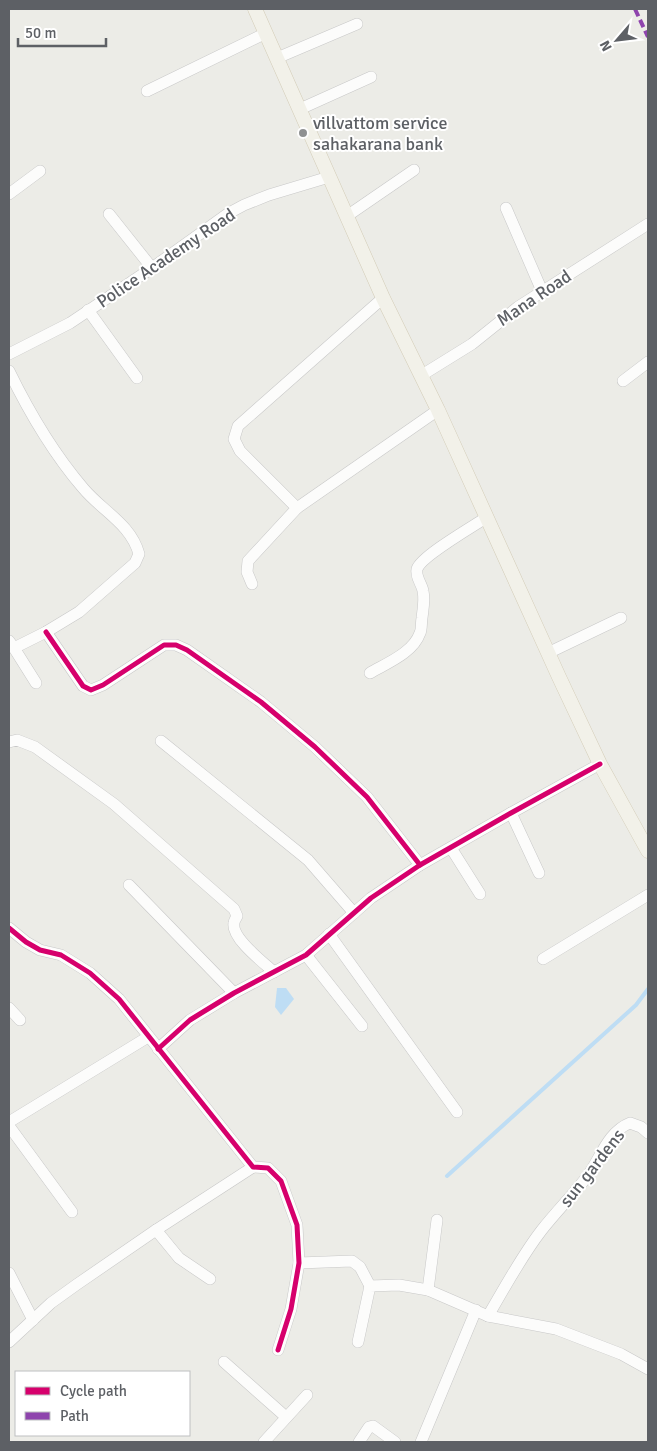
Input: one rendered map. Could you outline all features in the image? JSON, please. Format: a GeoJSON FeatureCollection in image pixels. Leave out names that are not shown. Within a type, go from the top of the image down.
{"type":"FeatureCollection","features":[{"type":"Feature","properties":{"kind":"main road"},"geometry":{"type":"LineString","coordinates":[[255,9],[383,298],[422,375],[548,653],[600,764],[648,851]]}},
{"type":"Feature","properties":{"kind":"street"},"geometry":{"type":"LineString","coordinates":[[277,58],[357,24]]}},
{"type":"Feature","properties":{"kind":"street"},"geometry":{"type":"LineString","coordinates":[[147,91],[266,33]]}},
{"type":"Feature","properties":{"kind":"street"},"geometry":{"type":"LineString","coordinates":[[300,109],[371,77]]}},
{"type":"Feature","properties":{"kind":"street"},"geometry":{"type":"LineString","coordinates":[[347,216],[414,170]]}},
{"type":"Feature","properties":{"kind":"street"},"geometry":{"type":"LineString","coordinates":[[9,194],[40,171]]}},
{"type":"Feature","properties":{"kind":"street","name":"Police Academy Road"},"geometry":{"type":"LineString","coordinates":[[9,354],[70,323],[244,205],[269,195],[329,177]]}},
{"type":"Feature","properties":{"kind":"street"},"geometry":{"type":"LineString","coordinates":[[506,208],[542,291]]}},
{"type":"Feature","properties":{"kind":"street"},"geometry":{"type":"LineString","coordinates":[[109,214],[152,268]]}},
{"type":"Feature","properties":{"kind":"street","name":"Mana Road"},"geometry":{"type":"LineString","coordinates":[[422,375],[472,344],[518,307],[648,224]]}},
{"type":"Feature","properties":{"kind":"street"},"geometry":{"type":"LineString","coordinates":[[297,508],[240,451],[234,439],[238,426],[383,298]]}},
{"type":"Feature","properties":{"kind":"street"},"geometry":{"type":"LineString","coordinates":[[88,310],[137,378]]}},
{"type":"Feature","properties":{"kind":"street"},"geometry":{"type":"LineString","coordinates":[[623,381],[648,362]]}},
{"type":"Feature","properties":{"kind":"street"},"geometry":{"type":"LineString","coordinates":[[9,371],[28,410],[57,453],[84,489],[124,527],[136,543],[139,554],[135,563],[79,612],[46,632],[11,645],[36,683]]}},
{"type":"Feature","properties":{"kind":"street"},"geometry":{"type":"LineString","coordinates":[[252,584],[247,572],[248,562],[297,508],[438,410]]}},
{"type":"Feature","properties":{"kind":"street"},"geometry":{"type":"LineString","coordinates":[[370,673],[400,655],[413,644],[420,633],[424,598],[417,569],[422,562],[446,543],[487,517]]}},
{"type":"Feature","properties":{"kind":"street"},"geometry":{"type":"LineString","coordinates":[[548,653],[621,618]]}},
{"type":"Feature","properties":{"kind":"street"},"geometry":{"type":"LineString","coordinates":[[46,632],[83,686],[91,690],[103,685],[164,645],[176,645],[187,650],[261,702],[315,747],[367,798],[420,865]]}},
{"type":"Feature","properties":{"kind":"street"},"geometry":{"type":"LineString","coordinates":[[9,742],[17,740],[35,746],[114,804],[234,909],[237,916],[233,924],[235,932],[242,942],[274,972]]}},
{"type":"Feature","properties":{"kind":"street"},"geometry":{"type":"LineString","coordinates":[[161,742],[308,860],[354,913]]}},
{"type":"Feature","properties":{"kind":"street"},"geometry":{"type":"LineString","coordinates":[[158,1049],[190,1020],[234,993],[306,955],[371,898],[420,865],[600,764]]}},
{"type":"Feature","properties":{"kind":"street"},"geometry":{"type":"LineString","coordinates":[[511,813],[539,873]]}},
{"type":"Feature","properties":{"kind":"street"},"geometry":{"type":"LineString","coordinates":[[451,848],[480,894]]}},
{"type":"Feature","properties":{"kind":"street"},"geometry":{"type":"LineString","coordinates":[[129,885],[234,993]]}},
{"type":"Feature","properties":{"kind":"street"},"geometry":{"type":"LineString","coordinates":[[543,959],[648,895]]}},
{"type":"Feature","properties":{"kind":"street"},"geometry":{"type":"LineString","coordinates":[[9,928],[26,942],[40,950],[61,956],[90,972],[119,998],[148,1037],[253,1167]]}},
{"type":"Feature","properties":{"kind":"street"},"geometry":{"type":"LineString","coordinates":[[330,934],[457,1112]]}},
{"type":"Feature","properties":{"kind":"street"},"geometry":{"type":"LineString","coordinates":[[306,955],[362,1026]]}},
{"type":"Feature","properties":{"kind":"street"},"geometry":{"type":"LineString","coordinates":[[9,1008],[20,1020]]}},
{"type":"Feature","properties":{"kind":"street"},"geometry":{"type":"LineString","coordinates":[[9,1122],[148,1037]]}},
{"type":"Feature","properties":{"kind":"street","name":"sun gardens"},"geometry":{"type":"LineString","coordinates":[[488,1316],[514,1271],[541,1231],[587,1177],[614,1134],[622,1126],[630,1123],[641,1127],[648,1133]]}},
{"type":"Feature","properties":{"kind":"street"},"geometry":{"type":"LineString","coordinates":[[9,1126],[72,1212]]}},
{"type":"Feature","properties":{"kind":"street"},"geometry":{"type":"LineString","coordinates":[[9,1342],[63,1294],[156,1230],[253,1167],[268,1168],[281,1181],[298,1225],[298,1263],[292,1309],[278,1350]]}},
{"type":"Feature","properties":{"kind":"street"},"geometry":{"type":"LineString","coordinates":[[428,1290],[437,1220]]}},
{"type":"Feature","properties":{"kind":"street"},"geometry":{"type":"LineString","coordinates":[[156,1230],[179,1258],[210,1279]]}},
{"type":"Feature","properties":{"kind":"street"},"geometry":{"type":"LineString","coordinates":[[298,1263],[352,1261],[360,1267],[370,1286],[358,1342]]}},
{"type":"Feature","properties":{"kind":"street"},"geometry":{"type":"LineString","coordinates":[[9,1273],[33,1320]]}},
{"type":"Feature","properties":{"kind":"street"},"geometry":{"type":"LineString","coordinates":[[370,1286],[399,1285],[428,1290],[488,1316],[556,1329],[621,1354],[648,1369]]}},
{"type":"Feature","properties":{"kind":"street"},"geometry":{"type":"LineString","coordinates":[[421,1442],[476,1310]]}},
{"type":"Feature","properties":{"kind":"street"},"geometry":{"type":"LineString","coordinates":[[224,1362],[286,1417]]}},
{"type":"Feature","properties":{"kind":"street"},"geometry":{"type":"LineString","coordinates":[[264,1442],[307,1395]]}},
{"type":"Feature","properties":{"kind":"street"},"geometry":{"type":"LineString","coordinates":[[359,1442],[369,1427],[373,1426],[395,1442]]}},
{"type":"Feature","properties":{"kind":"water"},"geometry":{"type":"Polygon","coordinates":[[[277,988],[286,988],[294,999],[281,1015],[275,1007],[277,988]]]}},
{"type":"Feature","properties":{"kind":"waterway"},"geometry":{"type":"LineString","coordinates":[[447,1176],[636,1005],[648,989]]}},
{"type":"Feature","properties":{"kind":"marked path"},"geometry":{"type":"LineString","coordinates":[[635,9],[648,37]]}},
{"type":"Feature","properties":{"kind":"cycle path"},"geometry":{"type":"LineString","coordinates":[[46,632],[83,686],[91,690],[103,685],[164,645],[176,645],[187,650],[261,702],[315,747],[367,797],[420,865]]}},
{"type":"Feature","properties":{"kind":"cycle path"},"geometry":{"type":"LineString","coordinates":[[158,1049],[190,1020],[234,993],[306,955],[371,898],[420,865],[600,764]]}},
{"type":"Feature","properties":{"kind":"cycle path"},"geometry":{"type":"LineString","coordinates":[[9,928],[26,942],[40,950],[61,955],[90,973],[119,999],[253,1167],[268,1168],[281,1181],[297,1225],[299,1263],[291,1309],[278,1350]]}},
{"type":"Feature","properties":{"kind":"place","name":"villvattom service sahakarana bank"},"geometry":{"type":"Point","coordinates":[303,133]}}]}
